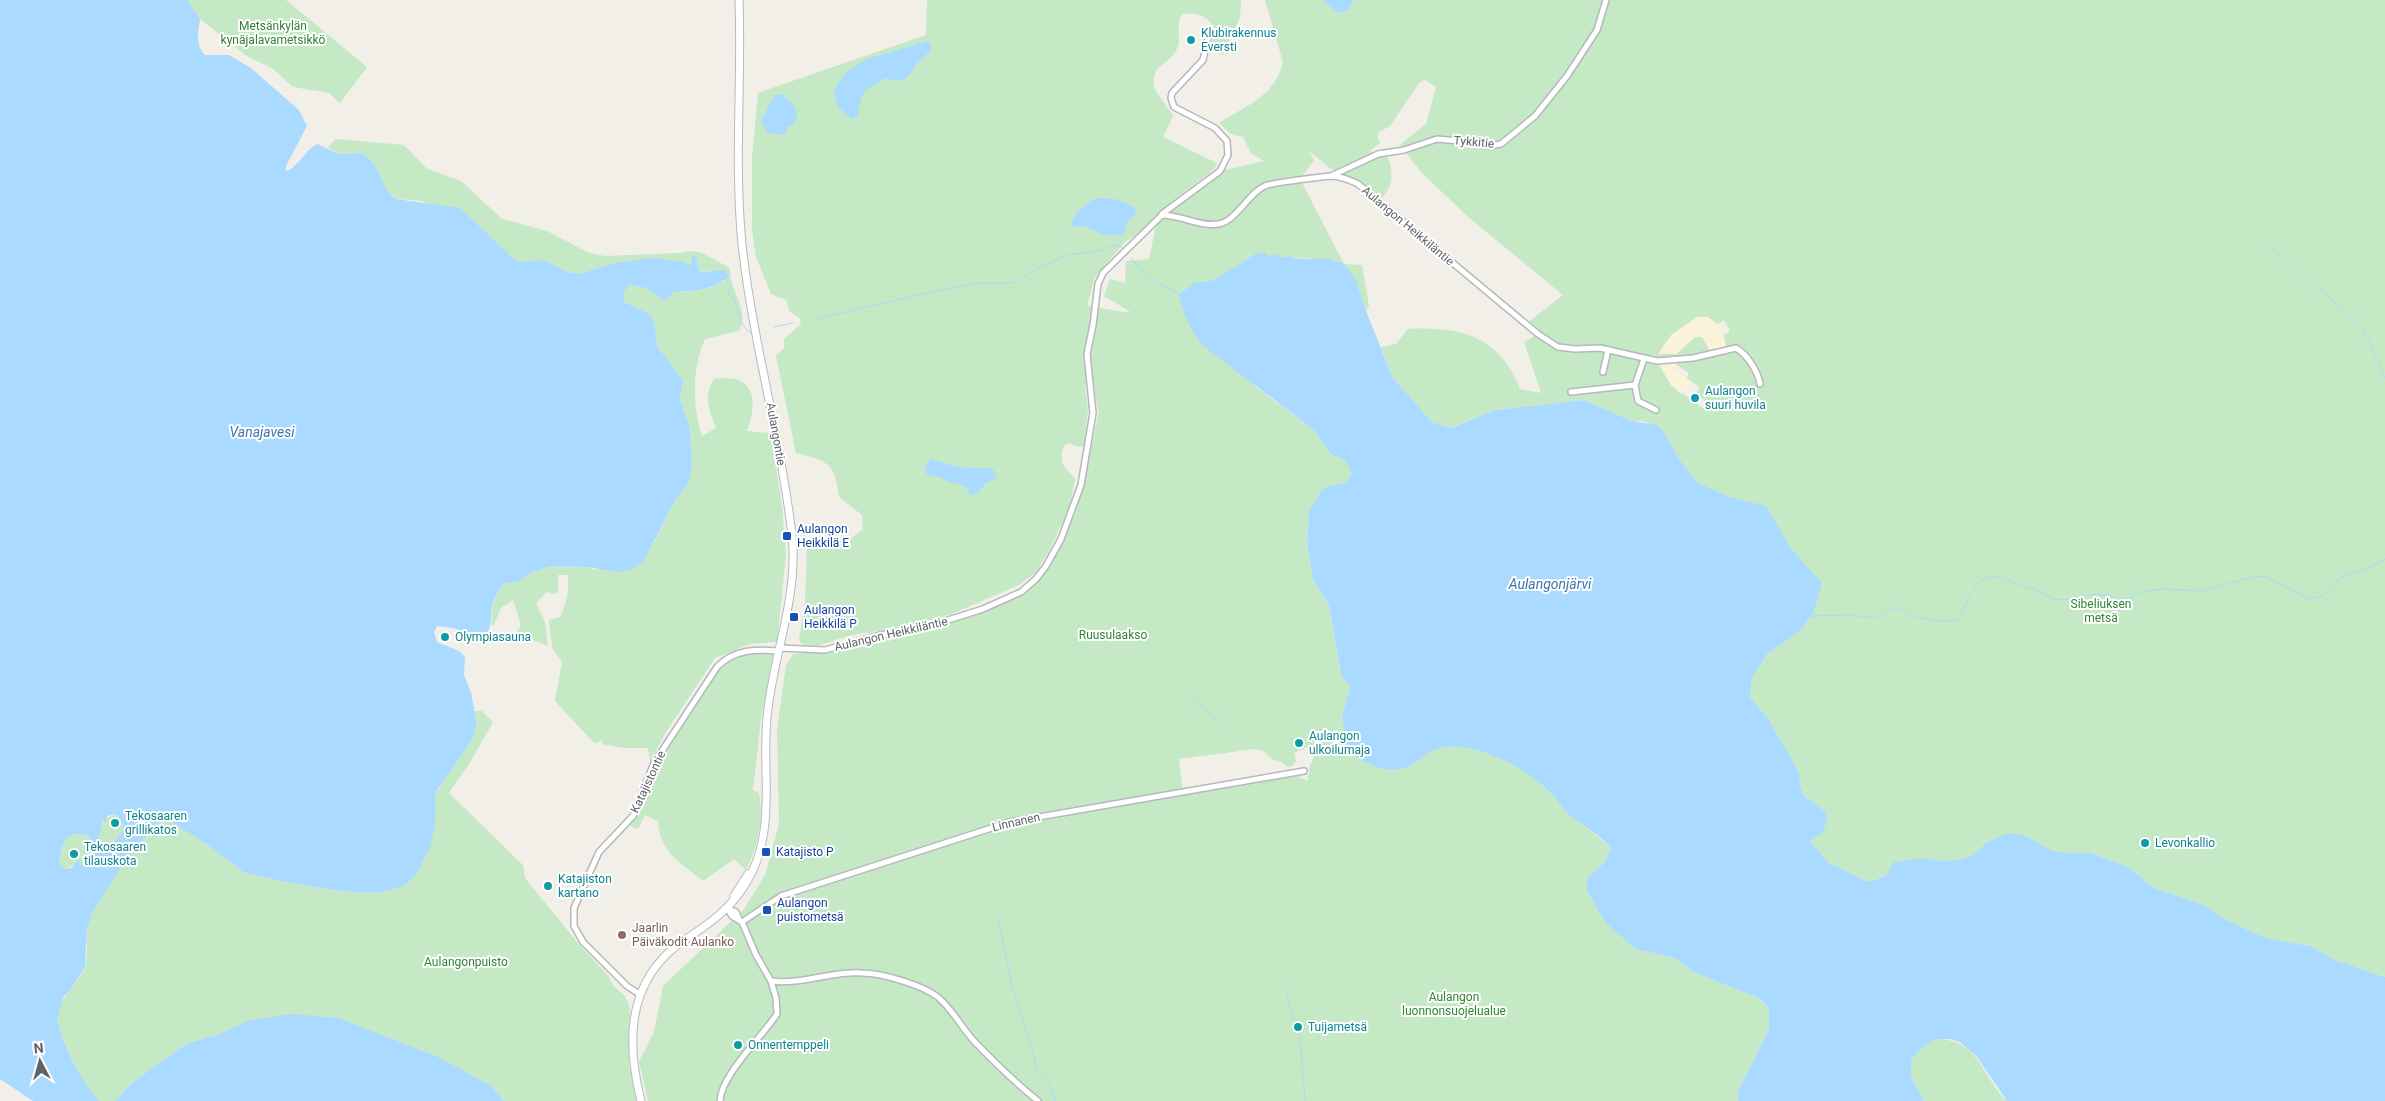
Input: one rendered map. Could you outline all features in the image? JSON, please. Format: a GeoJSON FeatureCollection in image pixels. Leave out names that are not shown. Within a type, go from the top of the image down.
{"type":"FeatureCollection","features":[{"type":"Feature","properties":{"kind":"street","name":"Aulangontie"},"geometry":{"type":"LineString","coordinates":[[641,1101],[633,1056],[632,1028],[639,994],[655,967],[669,952],[727,908],[733,901],[739,886],[755,866],[762,846],[766,820],[765,734],[771,689],[790,591],[793,548],[783,475],[742,245],[739,167],[740,0]]}},
{"type":"Feature","properties":{"kind":"street","name":"Tykkitie"},"geometry":{"type":"LineString","coordinates":[[1331,176],[1378,154],[1404,150],[1437,140],[1472,142],[1488,146],[1501,144],[1535,116],[1567,76],[1592,40],[1606,0]]}},
{"type":"Feature","properties":{"kind":"street"},"geometry":{"type":"LineString","coordinates":[[1162,215],[1220,171],[1228,155],[1227,141],[1215,128],[1174,107],[1171,98],[1172,93],[1204,60],[1208,38]]}},
{"type":"Feature","properties":{"kind":"street","name":"Aulangon Heikkiläntie"},"geometry":{"type":"LineString","coordinates":[[780,650],[825,650],[871,637],[929,626],[983,608],[1021,592],[1036,579],[1046,566],[1061,539],[1081,484],[1094,413],[1087,354],[1098,284],[1103,273],[1162,215],[1175,215],[1208,224],[1220,224],[1237,212],[1264,186],[1331,176],[1345,178],[1358,184],[1538,334],[1558,346],[1608,350],[1657,361],[1693,358],[1736,348],[1743,352],[1758,376],[1760,384]]}},
{"type":"Feature","properties":{"kind":"street"},"geometry":{"type":"LineString","coordinates":[[1603,372],[1608,350]]}},
{"type":"Feature","properties":{"kind":"street"},"geometry":{"type":"LineString","coordinates":[[1644,359],[1635,385],[1638,401],[1656,410]]}},
{"type":"Feature","properties":{"kind":"street"},"geometry":{"type":"LineString","coordinates":[[1571,392],[1635,385]]}},
{"type":"Feature","properties":{"kind":"street","name":"Katajistontie"},"geometry":{"type":"LineString","coordinates":[[639,994],[627,986],[583,942],[574,926],[574,908],[599,852],[633,816],[654,763],[717,667],[724,659],[740,652],[780,650]]}},
{"type":"Feature","properties":{"kind":"street","name":"Linnanen"},"geometry":{"type":"LineString","coordinates":[[740,920],[781,896],[1010,822],[1304,771]]}},
{"type":"Feature","properties":{"kind":"street"},"geometry":{"type":"LineString","coordinates":[[720,1101],[720,1095],[727,1080],[777,1014],[776,998],[771,981],[756,955],[736,912],[727,908]]}},
{"type":"Feature","properties":{"kind":"street"},"geometry":{"type":"LineString","coordinates":[[771,981],[798,982],[839,974],[862,972],[876,974],[933,993],[973,1040],[1038,1101]]}},
{"type":"Feature","properties":{"kind":"green space","name":"Metsänkylän kynäjalavametsikkö"},"geometry":{"type":"Polygon","coordinates":[[[187,0],[286,0],[367,67],[340,103],[329,93],[293,87],[272,68],[248,57],[200,19],[187,0]]]}},
{"type":"Feature","properties":{"kind":"green space"},"geometry":{"type":"Polygon","coordinates":[[[927,0],[1241,0],[1240,17],[1223,55],[1211,51],[1214,27],[1208,20],[1192,13],[1182,14],[1179,23],[1177,49],[1155,74],[1154,88],[1173,116],[1163,137],[1217,163],[1214,169],[1175,199],[1138,234],[1125,242],[1095,277],[1087,306],[1132,313],[1104,296],[1110,279],[1125,283],[1126,261],[1149,259],[1157,220],[1220,171],[1264,161],[1251,153],[1243,137],[1231,134],[1219,123],[1258,99],[1273,84],[1279,74],[1283,62],[1265,0],[2385,0],[2385,977],[2335,960],[2311,946],[2268,939],[2224,919],[2204,905],[2154,888],[2128,867],[2091,853],[2055,852],[2025,836],[1986,843],[1972,856],[1959,860],[1941,861],[1927,858],[1869,882],[1829,863],[1810,841],[1825,811],[1803,795],[1799,772],[1769,720],[1750,697],[1752,678],[1767,654],[1777,644],[1822,583],[1790,547],[1766,507],[1727,496],[1697,482],[1679,459],[1663,430],[1643,421],[1632,421],[1583,400],[1495,410],[1450,428],[1432,422],[1393,378],[1381,347],[1396,344],[1408,329],[1445,330],[1476,338],[1489,346],[1512,371],[1520,389],[1541,393],[1524,342],[1538,334],[1526,324],[1563,295],[1467,216],[1421,172],[1400,145],[1426,124],[1436,87],[1425,80],[1419,83],[1390,126],[1379,132],[1377,136],[1380,143],[1370,151],[1377,154],[1386,152],[1391,166],[1390,185],[1378,202],[1358,184],[1345,178],[1342,165],[1336,171],[1309,152],[1314,160],[1300,179],[1344,264],[1362,265],[1369,306],[1366,311],[1356,280],[1308,258],[1296,259],[1288,256],[1280,258],[1255,254],[1214,280],[1194,283],[1179,294],[1257,388],[1315,431],[1331,454],[1346,461],[1353,474],[1346,484],[1329,486],[1309,512],[1307,544],[1313,580],[1329,605],[1341,673],[1343,679],[1351,685],[1342,716],[1355,757],[1382,768],[1396,769],[1410,766],[1429,752],[1439,748],[1460,747],[1488,753],[1502,759],[1539,782],[1569,815],[1611,848],[1604,863],[1587,878],[1636,949],[1677,959],[1693,972],[1759,998],[1769,1008],[1769,1029],[1738,1091],[1738,1101],[648,1101],[639,1062],[654,1032],[663,986],[744,909],[765,875],[779,824],[777,730],[786,665],[793,654],[827,651],[879,637],[905,633],[1023,593],[1048,566],[1075,514],[1083,487],[1099,411],[1093,388],[1085,386],[1088,410],[1084,447],[1075,446],[1070,443],[1064,446],[1062,456],[1063,464],[1075,478],[1070,506],[1048,553],[1035,573],[1019,585],[949,615],[910,626],[852,635],[817,646],[802,644],[799,639],[805,602],[807,547],[817,541],[848,541],[863,529],[862,515],[839,497],[835,477],[828,465],[816,458],[796,453],[776,356],[784,348],[784,339],[801,324],[800,318],[790,312],[786,300],[771,294],[756,257],[752,230],[752,158],[758,93],[926,35],[927,0]],[[1708,317],[1676,354],[1695,337],[1702,337],[1710,351],[1726,347],[1724,335],[1730,331],[1724,320],[1717,324],[1708,317]],[[1675,360],[1670,384],[1704,409],[1708,402],[1696,394],[1700,387],[1686,379],[1689,373],[1677,365],[1675,360]],[[932,459],[925,469],[927,475],[949,479],[968,489],[982,487],[992,468],[962,467],[932,459]],[[1310,746],[1294,753],[1296,761],[1292,766],[1287,767],[1282,762],[1272,759],[1263,751],[1255,749],[1179,759],[1183,791],[1304,771],[1299,778],[1293,779],[1301,778],[1309,781],[1307,776],[1310,773],[1309,768],[1316,752],[1310,746]]]}},
{"type":"Feature","properties":{"kind":"green space"},"geometry":{"type":"Polygon","coordinates":[[[336,139],[404,145],[426,168],[461,181],[502,219],[547,231],[589,253],[605,256],[692,251],[702,253],[730,268],[732,284],[741,308],[742,323],[739,331],[705,339],[696,375],[696,412],[702,436],[716,428],[708,403],[709,392],[714,379],[727,378],[738,380],[745,384],[750,391],[752,399],[753,409],[747,431],[771,433],[782,507],[786,554],[777,642],[750,644],[715,658],[666,732],[650,762],[648,748],[626,748],[602,744],[602,740],[595,744],[555,701],[562,662],[552,648],[549,620],[560,617],[567,596],[568,575],[558,575],[558,592],[553,594],[547,592],[536,603],[545,622],[548,646],[519,635],[517,632],[521,625],[513,600],[501,608],[494,625],[491,625],[493,603],[503,584],[519,581],[531,573],[550,566],[587,567],[595,570],[655,541],[675,500],[688,484],[692,468],[690,428],[680,400],[683,380],[657,346],[653,321],[648,313],[624,302],[622,292],[630,285],[646,288],[665,301],[674,292],[710,288],[729,277],[712,270],[700,272],[699,266],[692,261],[690,266],[614,263],[579,274],[568,272],[543,260],[517,262],[498,246],[422,201],[397,199],[387,190],[374,164],[363,153],[339,154],[328,147],[336,139]]]}},
{"type":"Feature","properties":{"kind":"green space"},"geometry":{"type":"Polygon","coordinates":[[[746,652],[773,655],[761,719],[753,790],[759,793],[761,813],[759,833],[754,852],[746,870],[734,859],[703,881],[672,856],[662,841],[658,821],[645,815],[638,829],[630,826],[659,764],[717,670],[746,652]]]}},
{"type":"Feature","properties":{"kind":"green space","name":"Aulangonpuisto"},"geometry":{"type":"Polygon","coordinates":[[[475,711],[482,711],[493,722],[469,764],[449,793],[523,865],[525,878],[577,942],[610,978],[613,986],[625,996],[630,1008],[629,1065],[638,1101],[504,1101],[491,1086],[217,1035],[186,1044],[133,1082],[115,1101],[100,1101],[89,1091],[61,1032],[57,1018],[58,1011],[64,998],[84,969],[87,957],[87,932],[93,911],[120,869],[150,830],[158,823],[168,820],[208,845],[243,872],[284,882],[340,891],[377,893],[435,825],[435,796],[477,724],[475,711]]]}},
{"type":"Feature","properties":{"kind":"green space"},"geometry":{"type":"Polygon","coordinates":[[[117,814],[123,825],[121,834],[114,842],[103,845],[98,836],[100,826],[107,819],[117,814]]]}},
{"type":"Feature","properties":{"kind":"green space"},"geometry":{"type":"Polygon","coordinates":[[[75,834],[88,835],[94,847],[87,863],[82,866],[79,862],[66,869],[59,864],[61,850],[64,842],[75,834]]]}},
{"type":"Feature","properties":{"kind":"green space"},"geometry":{"type":"Polygon","coordinates":[[[1935,1039],[1950,1040],[1970,1052],[1978,1060],[1998,1091],[2007,1101],[1924,1101],[1911,1077],[1911,1060],[1922,1048],[1935,1039]]]}},
{"type":"Feature","properties":{"kind":"sand"},"geometry":{"type":"Polygon","coordinates":[[[1697,317],[1708,317],[1715,323],[1722,333],[1726,347],[1710,351],[1708,343],[1702,337],[1695,337],[1676,354],[1658,354],[1671,335],[1697,317]]]}},
{"type":"Feature","properties":{"kind":"sand"},"geometry":{"type":"Polygon","coordinates":[[[1675,360],[1677,365],[1673,370],[1693,382],[1681,394],[1670,384],[1657,361],[1675,360]]]}},
{"type":"Feature","properties":{"kind":"water","name":"Vanajavesi"},"geometry":{"type":"Polygon","coordinates":[[[0,0],[187,0],[200,19],[198,43],[205,55],[229,55],[251,68],[299,110],[307,126],[286,166],[286,171],[317,144],[339,154],[363,153],[374,164],[387,190],[396,199],[460,208],[517,262],[543,260],[568,272],[579,274],[614,263],[655,258],[684,262],[690,266],[691,257],[695,255],[700,272],[725,270],[729,277],[710,287],[674,292],[665,301],[646,288],[630,285],[623,292],[624,302],[648,313],[654,321],[657,346],[683,380],[680,400],[690,428],[692,468],[688,484],[675,500],[644,561],[632,569],[618,572],[587,567],[550,566],[531,573],[519,581],[503,584],[493,602],[490,628],[480,640],[453,628],[437,626],[434,632],[437,642],[459,651],[465,657],[464,675],[471,693],[477,724],[472,740],[438,789],[435,797],[435,825],[430,847],[416,875],[402,887],[377,893],[340,891],[284,882],[243,872],[208,845],[168,820],[156,824],[125,861],[92,913],[87,929],[85,967],[70,991],[64,996],[57,1019],[63,1039],[80,1075],[100,1101],[33,1101],[0,1079],[0,0]],[[117,814],[107,816],[106,822],[102,821],[99,837],[103,845],[114,842],[121,834],[123,825],[117,814]],[[75,834],[64,842],[61,850],[59,864],[66,869],[71,868],[79,860],[82,866],[87,863],[86,860],[94,847],[88,835],[75,834]]]}},
{"type":"Feature","properties":{"kind":"water"},"geometry":{"type":"Polygon","coordinates":[[[1323,0],[1354,0],[1348,10],[1338,13],[1323,0]]]}},
{"type":"Feature","properties":{"kind":"water"},"geometry":{"type":"Polygon","coordinates":[[[928,41],[931,50],[918,62],[907,77],[897,81],[885,78],[865,91],[861,98],[857,117],[852,119],[838,107],[834,90],[845,73],[867,59],[928,41]]]}},
{"type":"Feature","properties":{"kind":"water"},"geometry":{"type":"Polygon","coordinates":[[[779,94],[789,100],[796,109],[797,114],[793,123],[787,127],[786,133],[780,135],[767,132],[761,121],[774,96],[779,94]]]}},
{"type":"Feature","properties":{"kind":"water"},"geometry":{"type":"Polygon","coordinates":[[[1098,198],[1115,199],[1134,207],[1136,213],[1127,223],[1124,235],[1104,235],[1085,226],[1071,227],[1077,213],[1089,202],[1098,198]]]}},
{"type":"Feature","properties":{"kind":"water","name":"Aulangonjärvi"},"geometry":{"type":"Polygon","coordinates":[[[1264,252],[1268,256],[1276,254],[1280,258],[1288,256],[1296,259],[1330,259],[1344,264],[1356,280],[1366,311],[1393,378],[1432,422],[1451,428],[1495,410],[1583,400],[1632,421],[1657,425],[1663,430],[1679,459],[1697,482],[1727,496],[1766,506],[1790,547],[1822,583],[1814,610],[1802,629],[1767,654],[1752,678],[1750,697],[1769,720],[1799,772],[1803,795],[1825,811],[1827,821],[1822,833],[1810,841],[1829,863],[1869,882],[1887,875],[1894,862],[1927,858],[1941,861],[1959,860],[1972,856],[1986,843],[2008,833],[2026,836],[2055,852],[2091,853],[2128,867],[2154,888],[2204,905],[2224,919],[2268,939],[2311,946],[2335,960],[2385,977],[2385,1101],[2007,1101],[1977,1057],[1960,1042],[1949,1039],[1935,1039],[1922,1048],[1911,1060],[1911,1077],[1924,1101],[1738,1101],[1738,1091],[1769,1029],[1769,1008],[1759,998],[1693,972],[1677,959],[1636,949],[1606,923],[1587,891],[1587,878],[1604,863],[1611,848],[1596,834],[1569,815],[1539,782],[1502,759],[1460,747],[1439,748],[1410,766],[1394,770],[1377,767],[1347,750],[1342,716],[1351,685],[1343,679],[1341,673],[1329,605],[1313,580],[1307,544],[1309,512],[1321,491],[1329,486],[1346,483],[1352,474],[1346,461],[1331,454],[1315,431],[1202,345],[1187,321],[1179,294],[1194,283],[1214,280],[1255,254],[1264,252]]]}},
{"type":"Feature","properties":{"kind":"water"},"geometry":{"type":"Polygon","coordinates":[[[932,459],[962,467],[992,468],[997,478],[986,483],[977,494],[970,495],[963,486],[927,475],[925,470],[932,459]]]}},
{"type":"Feature","properties":{"kind":"water"},"geometry":{"type":"Polygon","coordinates":[[[292,1014],[338,1018],[438,1057],[491,1086],[504,1101],[115,1101],[133,1082],[186,1044],[217,1035],[251,1020],[292,1014]]]}},
{"type":"Feature","properties":{"kind":"waterway"},"geometry":{"type":"LineString","coordinates":[[816,319],[931,292],[980,283],[1014,283],[1038,268],[1068,255],[1103,250],[1110,245],[1123,247]]}},
{"type":"Feature","properties":{"kind":"waterway"},"geometry":{"type":"LineString","coordinates":[[2269,245],[2363,327],[2385,378]]}},
{"type":"Feature","properties":{"kind":"waterway"},"geometry":{"type":"LineString","coordinates":[[1131,258],[1153,279],[1179,294]]}},
{"type":"Feature","properties":{"kind":"waterway"},"geometry":{"type":"LineString","coordinates":[[726,279],[731,285],[728,293],[734,301],[742,324],[750,332]]}},
{"type":"Feature","properties":{"kind":"waterway"},"geometry":{"type":"LineString","coordinates":[[774,327],[793,323]]}},
{"type":"Feature","properties":{"kind":"waterway"},"geometry":{"type":"LineString","coordinates":[[1973,590],[1986,577],[1999,577],[2041,592],[2055,600],[2072,599],[2095,594],[2127,599],[2140,592],[2163,589],[2204,591],[2244,579],[2264,576],[2309,599],[2324,595],[2332,585],[2344,576],[2375,565],[2385,559]]}},
{"type":"Feature","properties":{"kind":"waterway"},"geometry":{"type":"LineString","coordinates":[[1810,616],[1852,615],[1874,618],[1896,607],[1925,619],[1957,620],[1971,595]]}},
{"type":"Feature","properties":{"kind":"waterway"},"geometry":{"type":"LineString","coordinates":[[1185,693],[1229,729]]}},
{"type":"Feature","properties":{"kind":"waterway"},"geometry":{"type":"LineString","coordinates":[[998,917],[1011,981],[1038,1071],[1049,1084],[1056,1101]]}},
{"type":"Feature","properties":{"kind":"waterway"},"geometry":{"type":"LineString","coordinates":[[1287,990],[1289,1006],[1300,1036],[1305,1101]]}},
{"type":"Feature","properties":{"kind":"place","name":"Klubirakennus Eversti"},"geometry":{"type":"Point","coordinates":[1191,40]}},
{"type":"Feature","properties":{"kind":"place","name":"Aulangon suuri huvila"},"geometry":{"type":"Point","coordinates":[1695,398]}},
{"type":"Feature","properties":{"kind":"place","name":"Aulangon Heikkilä E"},"geometry":{"type":"Point","coordinates":[787,536]}},
{"type":"Feature","properties":{"kind":"place","name":"Aulangon Heikkilä P"},"geometry":{"type":"Point","coordinates":[794,617]}},
{"type":"Feature","properties":{"kind":"place","name":"Olympiasauna"},"geometry":{"type":"Point","coordinates":[445,637]}},
{"type":"Feature","properties":{"kind":"place","name":"Aulangon ulkoilumaja"},"geometry":{"type":"Point","coordinates":[1299,743]}},
{"type":"Feature","properties":{"kind":"place","name":"Tekosaaren grillikatos"},"geometry":{"type":"Point","coordinates":[115,823]}},
{"type":"Feature","properties":{"kind":"place","name":"Levonkallio"},"geometry":{"type":"Point","coordinates":[2145,843]}},
{"type":"Feature","properties":{"kind":"place","name":"Katajisto P"},"geometry":{"type":"Point","coordinates":[766,852]}},
{"type":"Feature","properties":{"kind":"place","name":"Tekosaaren tilauskota"},"geometry":{"type":"Point","coordinates":[74,854]}},
{"type":"Feature","properties":{"kind":"place","name":"Katajiston kartano"},"geometry":{"type":"Point","coordinates":[548,886]}},
{"type":"Feature","properties":{"kind":"place","name":"Aulangon puistometsä"},"geometry":{"type":"Point","coordinates":[767,910]}},
{"type":"Feature","properties":{"kind":"place","name":"Jaarlin Päiväkodit Aulanko"},"geometry":{"type":"Point","coordinates":[622,935]}},
{"type":"Feature","properties":{"kind":"place","name":"Tuijametsä"},"geometry":{"type":"Point","coordinates":[1298,1027]}},
{"type":"Feature","properties":{"kind":"place","name":"Onnentemppeli"},"geometry":{"type":"Point","coordinates":[738,1045]}},
{"type":"Feature","properties":{"kind":"park label","name":"Sibeliuksen metsä"},"geometry":{"type":"Point","coordinates":[2101,611]}},
{"type":"Feature","properties":{"kind":"park label","name":"Ruusulaakso"},"geometry":{"type":"Point","coordinates":[1113,635]}},
{"type":"Feature","properties":{"kind":"park label","name":"Aulangon luonnonsuojelualue"},"geometry":{"type":"Point","coordinates":[1454,1004]}}]}
